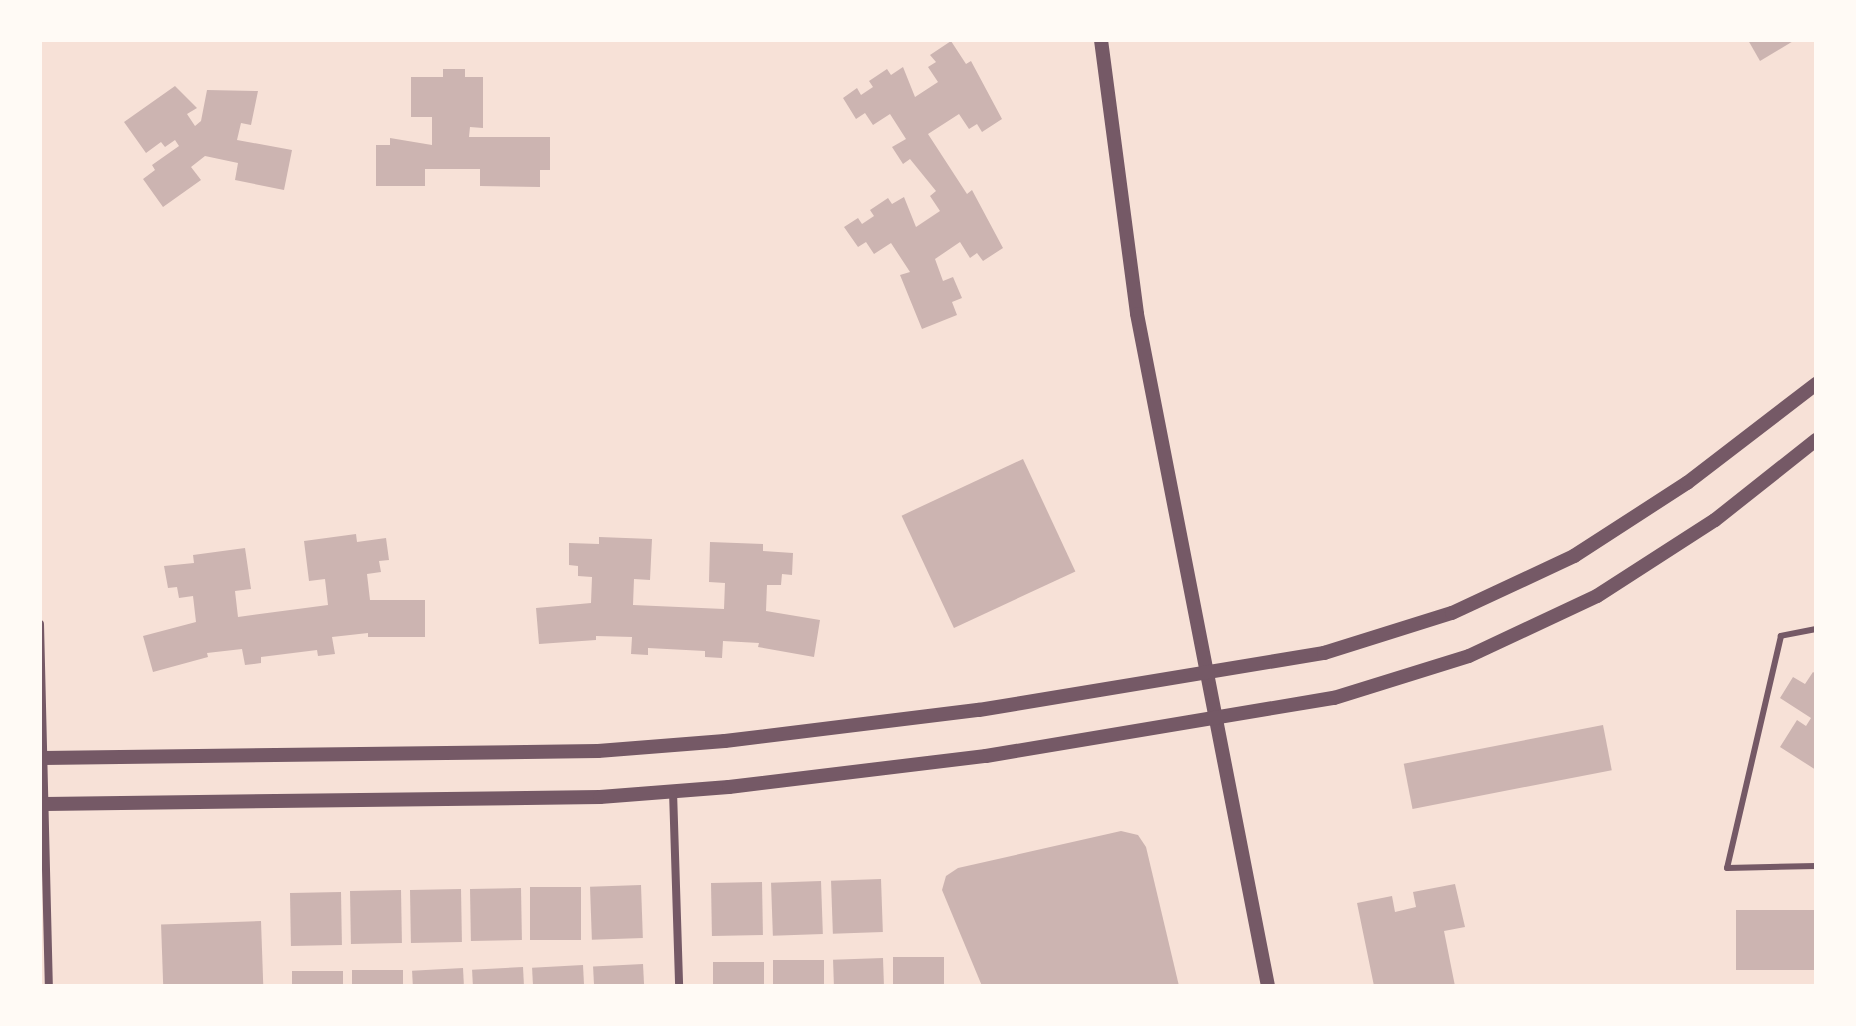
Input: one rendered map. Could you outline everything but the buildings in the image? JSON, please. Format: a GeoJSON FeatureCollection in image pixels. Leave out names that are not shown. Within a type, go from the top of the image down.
{"type":"FeatureCollection","features":[{"type":"Feature","properties":{"kind":"street"},"geometry":{"type":"LineString","coordinates":[[1101,40],[1121,217],[1268,986]]}},
{"type":"Feature","properties":{"kind":"street"},"geometry":{"type":"LineString","coordinates":[[43,758],[598,751],[852,728],[1324,653],[1388,635],[1514,586],[1632,521],[1816,384]]}},
{"type":"Feature","properties":{"kind":"street"},"geometry":{"type":"LineString","coordinates":[[45,804],[673,791],[872,772],[1348,694],[1469,656],[1534,628],[1657,560],[1816,440]]}},
{"type":"Feature","properties":{"kind":"street"},"geometry":{"type":"LineString","coordinates":[[40,624],[49,986]]}},
{"type":"Feature","properties":{"kind":"street"},"geometry":{"type":"LineString","coordinates":[[673,791],[679,986]]}},
{"type":"Feature","properties":{"kind":"lane"},"geometry":{"type":"LineString","coordinates":[[1816,629],[1781,636],[1727,868],[1816,866]]}}]}
